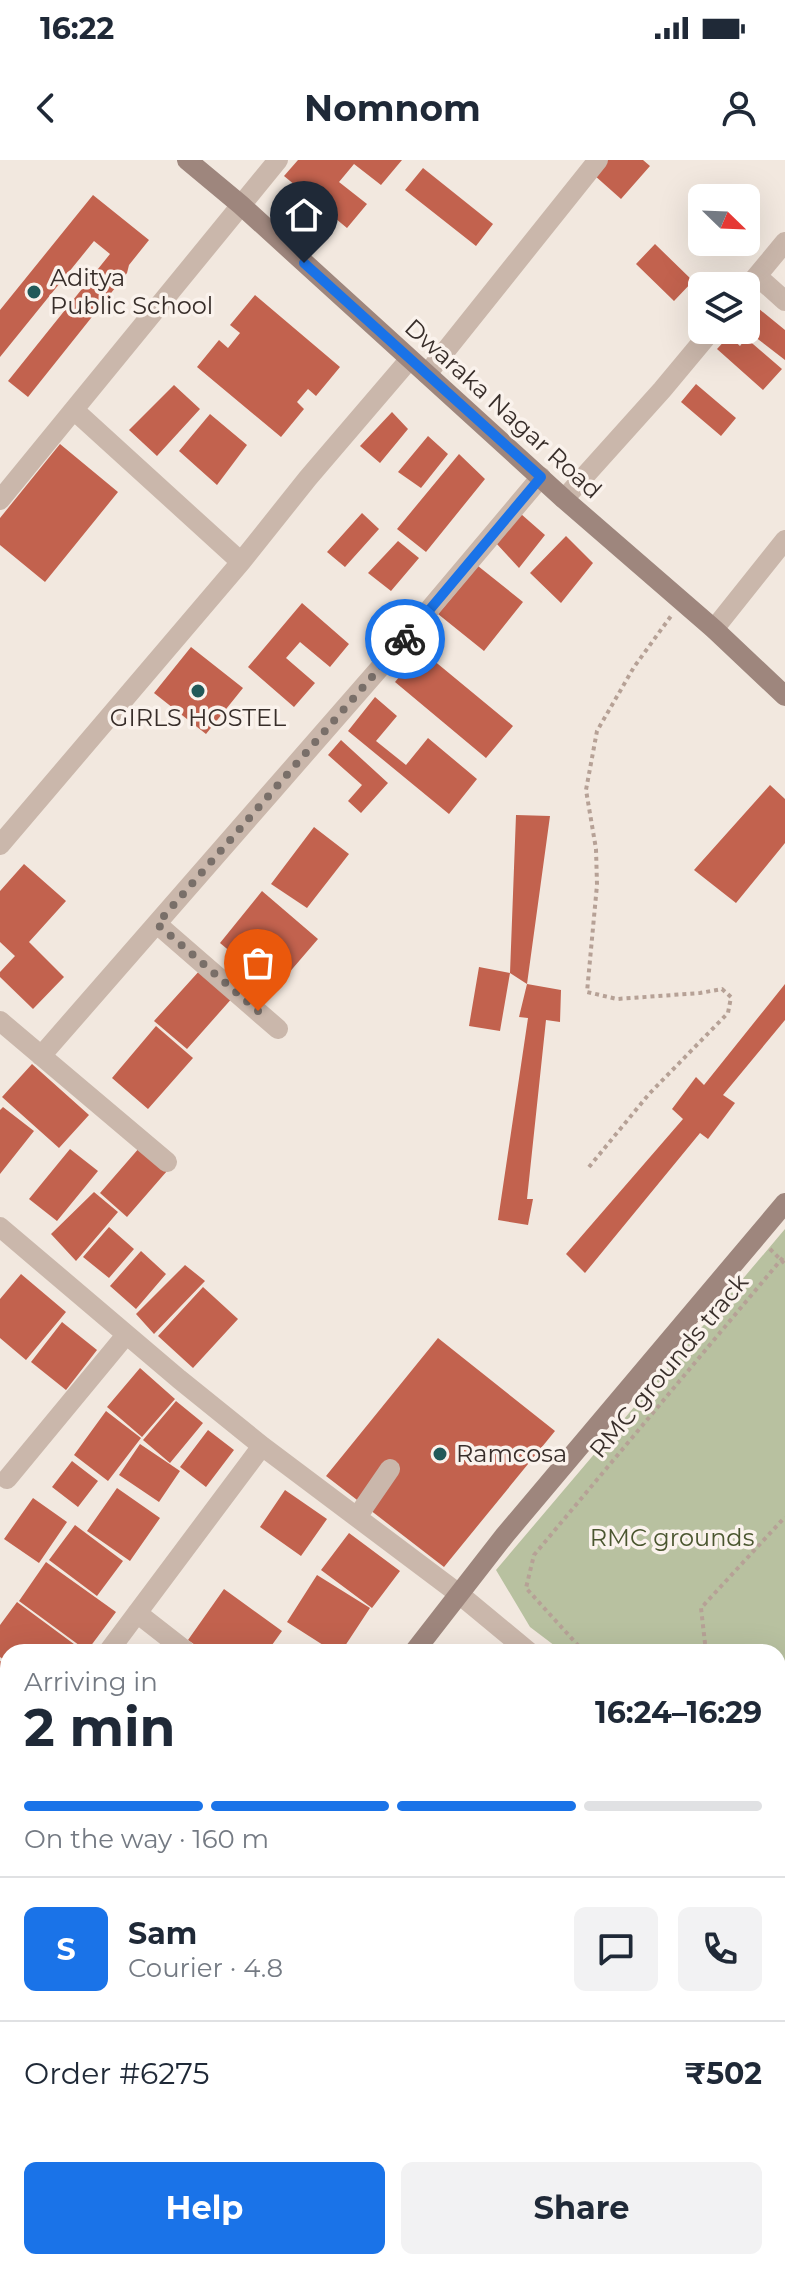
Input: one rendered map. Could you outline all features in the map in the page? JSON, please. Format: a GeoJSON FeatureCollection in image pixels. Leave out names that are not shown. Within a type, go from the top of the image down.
{"type":"FeatureCollection","features":[{"type":"Feature","properties":{"kind":"main road","name":"Dwaraka Nagar Road"},"geometry":{"type":"LineString","coordinates":[[187,160],[241,205],[409,360],[714,629],[785,696]]}},
{"type":"Feature","properties":{"kind":"main road"},"geometry":{"type":"LineString","coordinates":[[420,1644],[514,1525],[785,1203]]}},
{"type":"Feature","properties":{"kind":"street"},"geometry":{"type":"LineString","coordinates":[[0,500],[278,160]]}},
{"type":"Feature","properties":{"kind":"street"},"geometry":{"type":"LineString","coordinates":[[427,374],[598,160]]}},
{"type":"Feature","properties":{"kind":"street"},"geometry":{"type":"LineString","coordinates":[[760,272],[785,242]]}},
{"type":"Feature","properties":{"kind":"street"},"geometry":{"type":"LineString","coordinates":[[760,288],[785,301]]}},
{"type":"Feature","properties":{"kind":"street"},"geometry":{"type":"LineString","coordinates":[[564,499],[700,344]]}},
{"type":"Feature","properties":{"kind":"street"},"geometry":{"type":"LineString","coordinates":[[0,845],[409,360]]}},
{"type":"Feature","properties":{"kind":"street"},"geometry":{"type":"LineString","coordinates":[[74,410],[241,562]]}},
{"type":"Feature","properties":{"kind":"street"},"geometry":{"type":"LineString","coordinates":[[41,1056],[385,662],[541,477]]}},
{"type":"Feature","properties":{"kind":"street"},"geometry":{"type":"LineString","coordinates":[[714,629],[785,540]]}},
{"type":"Feature","properties":{"kind":"street"},"geometry":{"type":"LineString","coordinates":[[157,924],[278,1029]]}},
{"type":"Feature","properties":{"kind":"street"},"geometry":{"type":"LineString","coordinates":[[0,1021],[167,1162]]}},
{"type":"Feature","properties":{"kind":"street"},"geometry":{"type":"LineString","coordinates":[[0,1227],[262,1446],[459,1594],[519,1644]]}},
{"type":"Feature","properties":{"kind":"street"},"geometry":{"type":"LineString","coordinates":[[2,1480],[126,1335]]}},
{"type":"Feature","properties":{"kind":"street"},"geometry":{"type":"LineString","coordinates":[[114,1644],[262,1446]]}},
{"type":"Feature","properties":{"kind":"street"},"geometry":{"type":"LineString","coordinates":[[357,1517],[390,1469]]}},
{"type":"Feature","properties":{"kind":"street"},"geometry":{"type":"LineString","coordinates":[[137,1613],[177,1644]]}},
{"type":"Feature","properties":{"kind":"path"},"geometry":{"type":"LineString","coordinates":[[589,1167],[649,1094],[728,1013],[731,997],[722,989],[617,999],[587,992],[597,885],[596,849],[586,790],[597,731],[634,667],[682,601]]}},
{"type":"Feature","properties":{"kind":"path","name":"RMC grounds track"},"geometry":{"type":"LineString","coordinates":[[577,1644],[526,1588],[534,1555],[784,1260]]}},
{"type":"Feature","properties":{"kind":"path"},"geometry":{"type":"LineString","coordinates":[[705,1644],[701,1608],[785,1517]]}},
{"type":"Feature","properties":{"kind":"green space","name":"RMC grounds"},"geometry":{"type":"Polygon","coordinates":[[[785,1229],[785,1644],[552,1644],[530,1627],[496,1570],[785,1229]]]}},
{"type":"Feature","properties":{"kind":"building"},"geometry":{"type":"Polygon","coordinates":[[[298,160],[402,160],[381,185],[354,164],[339,182],[367,204],[347,228],[284,176],[298,160]]]}},
{"type":"Feature","properties":{"kind":"building"},"geometry":{"type":"Polygon","coordinates":[[[607,160],[643,160],[650,166],[621,199],[594,175],[607,160]]]}},
{"type":"Feature","properties":{"kind":"building"},"geometry":{"type":"Polygon","coordinates":[[[423,168],[493,224],[476,246],[405,190],[423,168]]]}},
{"type":"Feature","properties":{"kind":"building","name":"Aditya Public School"},"geometry":{"type":"Polygon","coordinates":[[[93,195],[149,240],[129,265],[127,273],[28,397],[8,381],[110,254],[94,241],[0,357],[0,310],[93,195]]]}},
{"type":"Feature","properties":{"kind":"building"},"geometry":{"type":"Polygon","coordinates":[[[655,244],[688,276],[688,286],[674,301],[636,264],[655,244]]]}},
{"type":"Feature","properties":{"kind":"building"},"geometry":{"type":"Polygon","coordinates":[[[255,295],[340,367],[316,396],[308,389],[297,402],[304,409],[281,437],[197,367],[219,340],[228,348],[240,333],[230,325],[255,295]]]}},
{"type":"Feature","properties":{"kind":"building"},"geometry":{"type":"Polygon","coordinates":[[[760,310],[785,330],[785,360],[760,341],[760,310]]]}},
{"type":"Feature","properties":{"kind":"building"},"geometry":{"type":"Polygon","coordinates":[[[722,344],[753,344],[782,369],[763,390],[717,349],[722,344]]]}},
{"type":"Feature","properties":{"kind":"building"},"geometry":{"type":"Polygon","coordinates":[[[696,384],[736,418],[721,436],[681,402],[696,384]]]}},
{"type":"Feature","properties":{"kind":"building"},"geometry":{"type":"Polygon","coordinates":[[[174,385],[200,409],[157,456],[129,430],[174,385]]]}},
{"type":"Feature","properties":{"kind":"building"},"geometry":{"type":"Polygon","coordinates":[[[392,412],[408,429],[380,463],[360,446],[392,412]]]}},
{"type":"Feature","properties":{"kind":"building"},"geometry":{"type":"Polygon","coordinates":[[[210,414],[247,445],[217,485],[179,451],[210,414]]]}},
{"type":"Feature","properties":{"kind":"building"},"geometry":{"type":"Polygon","coordinates":[[[428,436],[448,454],[421,488],[398,472],[428,436]]]}},
{"type":"Feature","properties":{"kind":"building"},"geometry":{"type":"Polygon","coordinates":[[[60,444],[118,492],[45,582],[0,545],[0,518],[60,444]]]}},
{"type":"Feature","properties":{"kind":"building"},"geometry":{"type":"Polygon","coordinates":[[[459,454],[485,479],[426,552],[397,529],[459,454]]]}},
{"type":"Feature","properties":{"kind":"building"},"geometry":{"type":"Polygon","coordinates":[[[362,513],[379,529],[345,567],[327,552],[362,513]]]}},
{"type":"Feature","properties":{"kind":"building"},"geometry":{"type":"Polygon","coordinates":[[[521,514],[545,535],[519,568],[496,543],[521,514]]]}},
{"type":"Feature","properties":{"kind":"building"},"geometry":{"type":"Polygon","coordinates":[[[566,536],[593,563],[561,603],[530,573],[566,536]]]}},
{"type":"Feature","properties":{"kind":"building"},"geometry":{"type":"Polygon","coordinates":[[[398,541],[419,558],[391,591],[368,573],[398,541]]]}},
{"type":"Feature","properties":{"kind":"building"},"geometry":{"type":"Polygon","coordinates":[[[478,566],[523,602],[484,651],[438,614],[478,566]]]}},
{"type":"Feature","properties":{"kind":"building"},"geometry":{"type":"Polygon","coordinates":[[[302,603],[349,644],[330,667],[300,642],[286,658],[315,683],[294,707],[248,667],[302,603]]]}},
{"type":"Feature","properties":{"kind":"building","name":"GIRLS HOSTEL"},"geometry":{"type":"Polygon","coordinates":[[[191,647],[243,688],[206,734],[154,693],[191,647]]]}},
{"type":"Feature","properties":{"kind":"building"},"geometry":{"type":"Polygon","coordinates":[[[421,650],[513,726],[486,758],[395,682],[421,650]]]}},
{"type":"Feature","properties":{"kind":"building"},"geometry":{"type":"Polygon","coordinates":[[[375,697],[397,716],[376,741],[406,765],[428,738],[477,779],[449,814],[348,731],[375,697]]]}},
{"type":"Feature","properties":{"kind":"building"},"geometry":{"type":"Polygon","coordinates":[[[341,740],[388,783],[361,813],[348,801],[362,785],[328,755],[341,740]]]}},
{"type":"Feature","properties":{"kind":"building"},"geometry":{"type":"Polygon","coordinates":[[[770,785],[785,799],[785,843],[736,903],[694,870],[770,785]]]}},
{"type":"Feature","properties":{"kind":"building"},"geometry":{"type":"Polygon","coordinates":[[[516,815],[550,816],[527,984],[510,973],[516,815]]]}},
{"type":"Feature","properties":{"kind":"building"},"geometry":{"type":"Polygon","coordinates":[[[314,827],[349,854],[307,908],[271,884],[314,827]]]}},
{"type":"Feature","properties":{"kind":"building"},"geometry":{"type":"Polygon","coordinates":[[[24,864],[66,901],[29,942],[64,977],[33,1009],[0,977],[0,972],[15,956],[0,942],[0,891],[24,864]]]}},
{"type":"Feature","properties":{"kind":"building"},"geometry":{"type":"Polygon","coordinates":[[[262,891],[318,939],[275,989],[220,943],[262,891]]]}},
{"type":"Feature","properties":{"kind":"building"},"geometry":{"type":"Polygon","coordinates":[[[479,967],[510,973],[500,1031],[469,1026],[479,967]]]}},
{"type":"Feature","properties":{"kind":"building"},"geometry":{"type":"Polygon","coordinates":[[[201,969],[234,996],[187,1049],[154,1021],[201,969]]]}},
{"type":"Feature","properties":{"kind":"building"},"geometry":{"type":"Polygon","coordinates":[[[527,984],[561,990],[560,1022],[546,1020],[527,1199],[533,1199],[528,1225],[498,1220],[528,1018],[519,1017],[527,984]]]}},
{"type":"Feature","properties":{"kind":"building"},"geometry":{"type":"Polygon","coordinates":[[[785,984],[785,1020],[723,1095],[735,1103],[708,1139],[700,1133],[585,1273],[566,1254],[683,1119],[672,1109],[696,1077],[704,1085],[785,984]]]}},
{"type":"Feature","properties":{"kind":"building"},"geometry":{"type":"Polygon","coordinates":[[[156,1026],[193,1058],[148,1109],[112,1078],[156,1026]]]}},
{"type":"Feature","properties":{"kind":"building"},"geometry":{"type":"Polygon","coordinates":[[[32,1064],[89,1115],[59,1148],[2,1097],[32,1064]]]}},
{"type":"Feature","properties":{"kind":"building"},"geometry":{"type":"Polygon","coordinates":[[[3,1107],[34,1131],[0,1174],[0,1110],[3,1107]]]}},
{"type":"Feature","properties":{"kind":"building"},"geometry":{"type":"Polygon","coordinates":[[[140,1147],[167,1171],[127,1217],[100,1193],[140,1147]]]}},
{"type":"Feature","properties":{"kind":"building"},"geometry":{"type":"Polygon","coordinates":[[[70,1149],[98,1171],[57,1221],[29,1199],[70,1149]]]}},
{"type":"Feature","properties":{"kind":"building"},"geometry":{"type":"Polygon","coordinates":[[[94,1192],[118,1212],[76,1261],[51,1234],[94,1192]]]}},
{"type":"Feature","properties":{"kind":"building"},"geometry":{"type":"Polygon","coordinates":[[[109,1227],[134,1249],[109,1278],[83,1257],[109,1227]]]}},
{"type":"Feature","properties":{"kind":"building"},"geometry":{"type":"Polygon","coordinates":[[[141,1251],[166,1274],[136,1309],[110,1286],[141,1251]]]}},
{"type":"Feature","properties":{"kind":"building"},"geometry":{"type":"Polygon","coordinates":[[[185,1265],[205,1281],[154,1334],[136,1314],[185,1265]]]}},
{"type":"Feature","properties":{"kind":"building"},"geometry":{"type":"Polygon","coordinates":[[[21,1274],[66,1312],[26,1360],[0,1338],[0,1299],[21,1274]]]}},
{"type":"Feature","properties":{"kind":"building"},"geometry":{"type":"Polygon","coordinates":[[[203,1287],[238,1319],[193,1368],[158,1336],[203,1287]]]}},
{"type":"Feature","properties":{"kind":"building"},"geometry":{"type":"Polygon","coordinates":[[[62,1322],[97,1350],[66,1390],[31,1362],[62,1322]]]}},
{"type":"Feature","properties":{"kind":"building","name":"Ramcosa"},"geometry":{"type":"Polygon","coordinates":[[[438,1338],[555,1431],[444,1567],[326,1476],[438,1338]]]}},
{"type":"Feature","properties":{"kind":"building"},"geometry":{"type":"Polygon","coordinates":[[[140,1368],[175,1399],[142,1437],[107,1407],[140,1368]]]}},
{"type":"Feature","properties":{"kind":"building"},"geometry":{"type":"Polygon","coordinates":[[[176,1401],[203,1423],[170,1463],[143,1440],[176,1401]]]}},
{"type":"Feature","properties":{"kind":"building"},"geometry":{"type":"Polygon","coordinates":[[[106,1411],[141,1438],[108,1481],[74,1455],[106,1411]]]}},
{"type":"Feature","properties":{"kind":"building"},"geometry":{"type":"Polygon","coordinates":[[[208,1430],[234,1450],[206,1487],[180,1467],[208,1430]]]}},
{"type":"Feature","properties":{"kind":"building"},"geometry":{"type":"Polygon","coordinates":[[[140,1444],[180,1471],[159,1502],[119,1475],[140,1444]]]}},
{"type":"Feature","properties":{"kind":"building"},"geometry":{"type":"Polygon","coordinates":[[[72,1461],[98,1481],[78,1507],[52,1487],[72,1461]]]}},
{"type":"Feature","properties":{"kind":"building"},"geometry":{"type":"Polygon","coordinates":[[[117,1488],[160,1518],[130,1561],[87,1531],[117,1488]]]}},
{"type":"Feature","properties":{"kind":"building"},"geometry":{"type":"Polygon","coordinates":[[[285,1490],[327,1519],[301,1556],[260,1527],[285,1490]]]}},
{"type":"Feature","properties":{"kind":"building"},"geometry":{"type":"Polygon","coordinates":[[[33,1498],[67,1522],[39,1563],[4,1539],[33,1498]]]}},
{"type":"Feature","properties":{"kind":"building"},"geometry":{"type":"Polygon","coordinates":[[[75,1525],[123,1561],[97,1596],[49,1560],[75,1525]]]}},
{"type":"Feature","properties":{"kind":"building"},"geometry":{"type":"Polygon","coordinates":[[[349,1533],[400,1571],[372,1608],[321,1570],[349,1533]]]}},
{"type":"Feature","properties":{"kind":"building"},"geometry":{"type":"Polygon","coordinates":[[[46,1562],[116,1612],[92,1644],[77,1644],[19,1601],[46,1562]]]}},
{"type":"Feature","properties":{"kind":"building"},"geometry":{"type":"Polygon","coordinates":[[[317,1575],[370,1608],[346,1644],[321,1644],[287,1622],[317,1575]]]}},
{"type":"Feature","properties":{"kind":"building"},"geometry":{"type":"Polygon","coordinates":[[[224,1589],[282,1631],[273,1644],[194,1644],[188,1640],[224,1589]]]}},
{"type":"Feature","properties":{"kind":"building"},"geometry":{"type":"Polygon","coordinates":[[[17,1602],[74,1644],[0,1644],[0,1625],[17,1602]]]}},
{"type":"Feature","properties":{"kind":"way so far"},"geometry":{"type":"LineString","coordinates":[[258,1011],[157,924],[405,639]]}},
{"type":"Feature","properties":{"kind":"place","name":"Aditya Public School"},"geometry":{"type":"Point","coordinates":[34,292]}},
{"type":"Feature","properties":{"kind":"place","name":"GIRLS HOSTEL"},"geometry":{"type":"Point","coordinates":[198,691]}},
{"type":"Feature","properties":{"kind":"place","name":"Ramcosa"},"geometry":{"type":"Point","coordinates":[440,1454]}},
{"type":"Feature","properties":{"kind":"route"},"geometry":{"type":"LineString","coordinates":[[304,263],[541,477],[405,639]]}}]}
